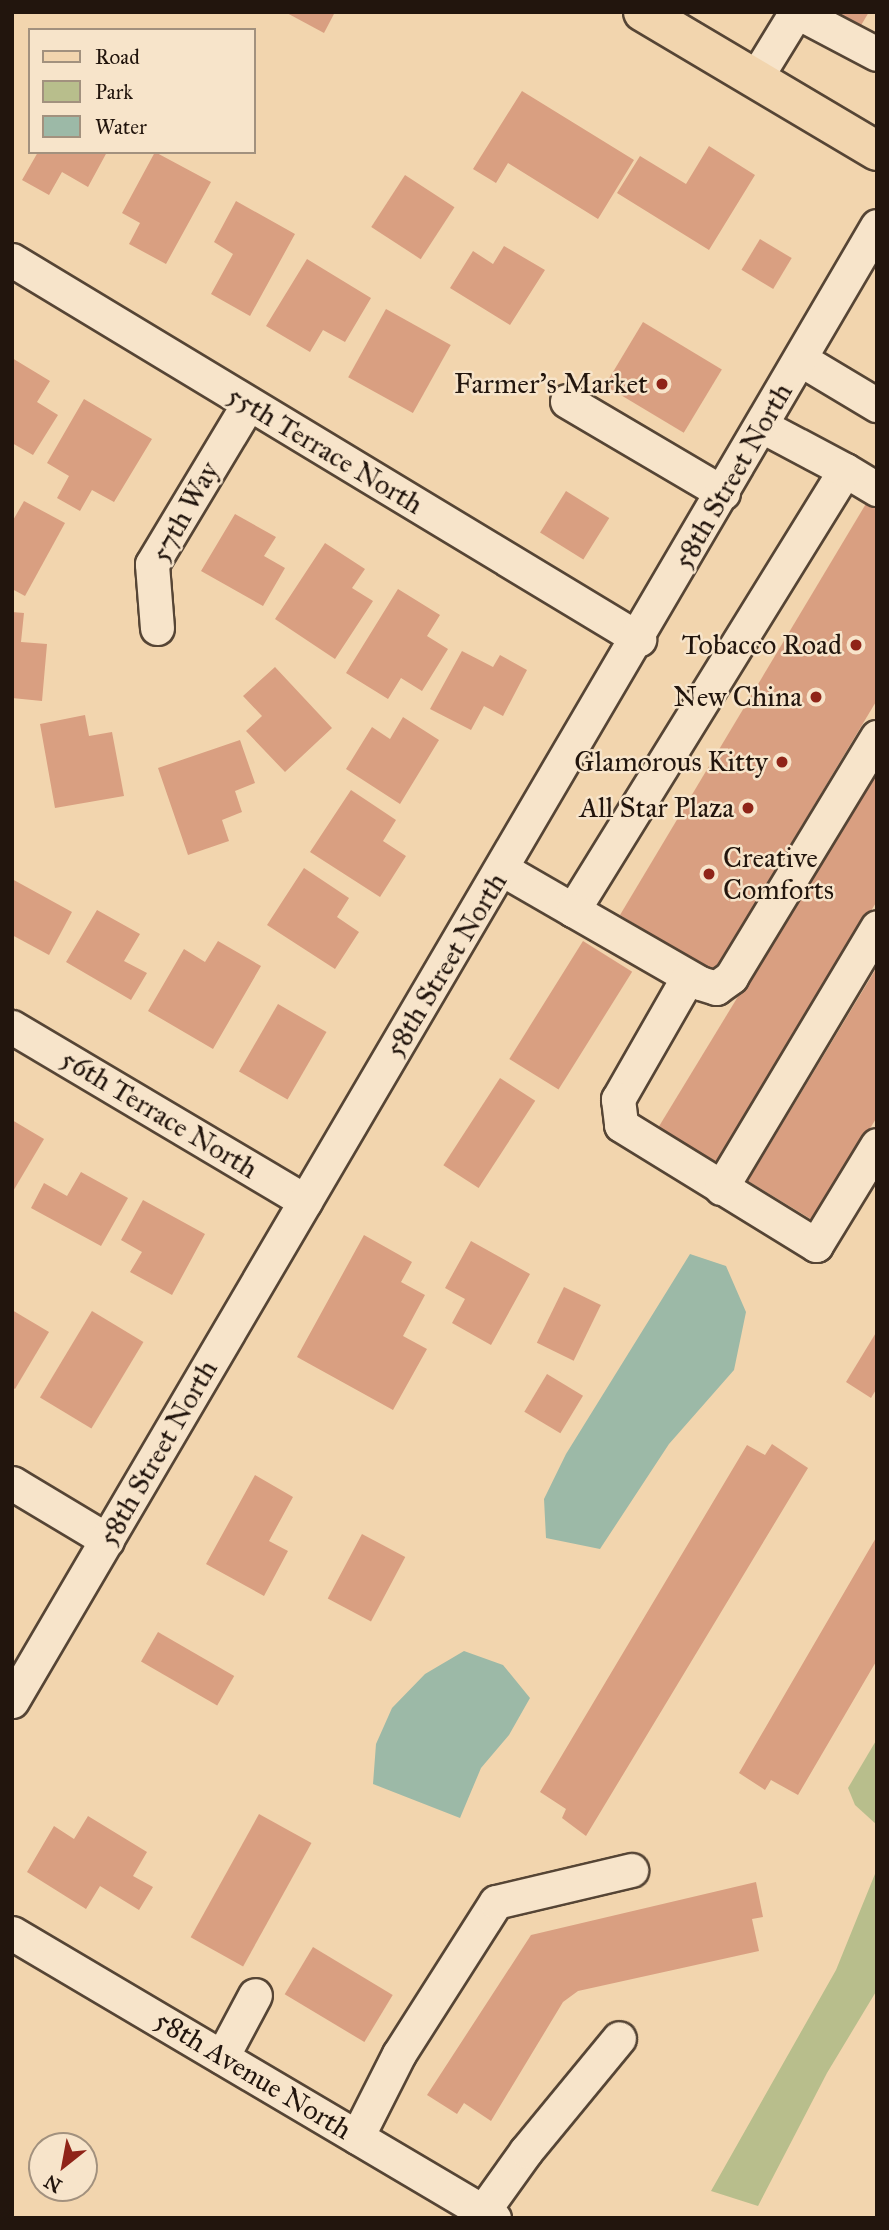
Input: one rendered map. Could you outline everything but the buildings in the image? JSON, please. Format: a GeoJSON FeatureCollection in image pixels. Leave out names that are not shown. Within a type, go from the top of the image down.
{"type":"FeatureCollection","features":[{"type":"Feature","properties":{"kind":"main road"},"geometry":{"type":"LineString","coordinates":[[643,12],[877,151]]}},
{"type":"Feature","properties":{"kind":"street"},"geometry":{"type":"LineString","coordinates":[[755,79],[796,12],[877,54]]}},
{"type":"Feature","properties":{"kind":"street","name":"58th Street North"},"geometry":{"type":"LineString","coordinates":[[12,1701],[639,639],[877,226]]}},
{"type":"Feature","properties":{"kind":"street","name":"55th Terrace North"},"geometry":{"type":"LineString","coordinates":[[12,260],[639,639]]}},
{"type":"Feature","properties":{"kind":"street"},"geometry":{"type":"LineString","coordinates":[[800,359],[877,405]]}},
{"type":"Feature","properties":{"kind":"street"},"geometry":{"type":"LineString","coordinates":[[567,401],[723,493]]}},
{"type":"Feature","properties":{"kind":"street","name":"57th Way"},"geometry":{"type":"LineString","coordinates":[[157,628],[152,564],[248,404]]}},
{"type":"Feature","properties":{"kind":"street"},"geometry":{"type":"LineString","coordinates":[[762,426],[877,489]]}},
{"type":"Feature","properties":{"kind":"street"},"geometry":{"type":"LineString","coordinates":[[573,910],[845,470]]}},
{"type":"Feature","properties":{"kind":"street"},"geometry":{"type":"LineString","coordinates":[[502,869],[688,977],[716,988],[731,977],[877,737]]}},
{"type":"Feature","properties":{"kind":"street"},"geometry":{"type":"LineString","coordinates":[[721,1188],[877,927]]}},
{"type":"Feature","properties":{"kind":"street"},"geometry":{"type":"LineString","coordinates":[[688,977],[618,1100],[621,1125],[816,1245],[877,1144]]}},
{"type":"Feature","properties":{"kind":"street","name":"56th Terrace North"},"geometry":{"type":"LineString","coordinates":[[12,1027],[305,1201]]}},
{"type":"Feature","properties":{"kind":"street"},"geometry":{"type":"LineString","coordinates":[[12,1483],[107,1540]]}},
{"type":"Feature","properties":{"kind":"street"},"geometry":{"type":"LineString","coordinates":[[357,2137],[399,2054],[496,1902],[631,1870]]}},
{"type":"Feature","properties":{"kind":"street","name":"58th Avenue North"},"geometry":{"type":"LineString","coordinates":[[12,1933],[489,2215]]}},
{"type":"Feature","properties":{"kind":"street"},"geometry":{"type":"LineString","coordinates":[[222,2057],[255,1995]]}},
{"type":"Feature","properties":{"kind":"street"},"geometry":{"type":"LineString","coordinates":[[489,2215],[526,2151],[619,2038]]}},
{"type":"Feature","properties":{"kind":"green space"},"geometry":{"type":"Polygon","coordinates":[[[877,1739],[877,1825],[855,1805],[848,1788],[877,1739]]]}},
{"type":"Feature","properties":{"kind":"green space"},"geometry":{"type":"Polygon","coordinates":[[[877,1869],[877,1990],[827,2073],[758,2206],[711,2191],[836,1970],[877,1869]]]}},
{"type":"Feature","properties":{"kind":"water"},"geometry":{"type":"Polygon","coordinates":[[[690,1254],[726,1266],[746,1312],[734,1370],[669,1444],[600,1549],[546,1538],[544,1499],[566,1454],[690,1254]]]}},
{"type":"Feature","properties":{"kind":"water"},"geometry":{"type":"Polygon","coordinates":[[[464,1651],[503,1665],[530,1698],[509,1735],[481,1768],[460,1818],[373,1784],[376,1744],[392,1708],[425,1674],[464,1651]]]}},
{"type":"Feature","properties":{"kind":"place","name":"Farmer's Market"},"geometry":{"type":"Point","coordinates":[662,384]}},
{"type":"Feature","properties":{"kind":"place","name":"Tobacco Road"},"geometry":{"type":"Point","coordinates":[856,645]}},
{"type":"Feature","properties":{"kind":"place","name":"New China"},"geometry":{"type":"Point","coordinates":[816,697]}},
{"type":"Feature","properties":{"kind":"place","name":"Glamorous Kitty"},"geometry":{"type":"Point","coordinates":[782,762]}},
{"type":"Feature","properties":{"kind":"place","name":"All Star Plaza"},"geometry":{"type":"Point","coordinates":[748,808]}},
{"type":"Feature","properties":{"kind":"place","name":"Creative Comforts"},"geometry":{"type":"Point","coordinates":[709,874]}}]}
